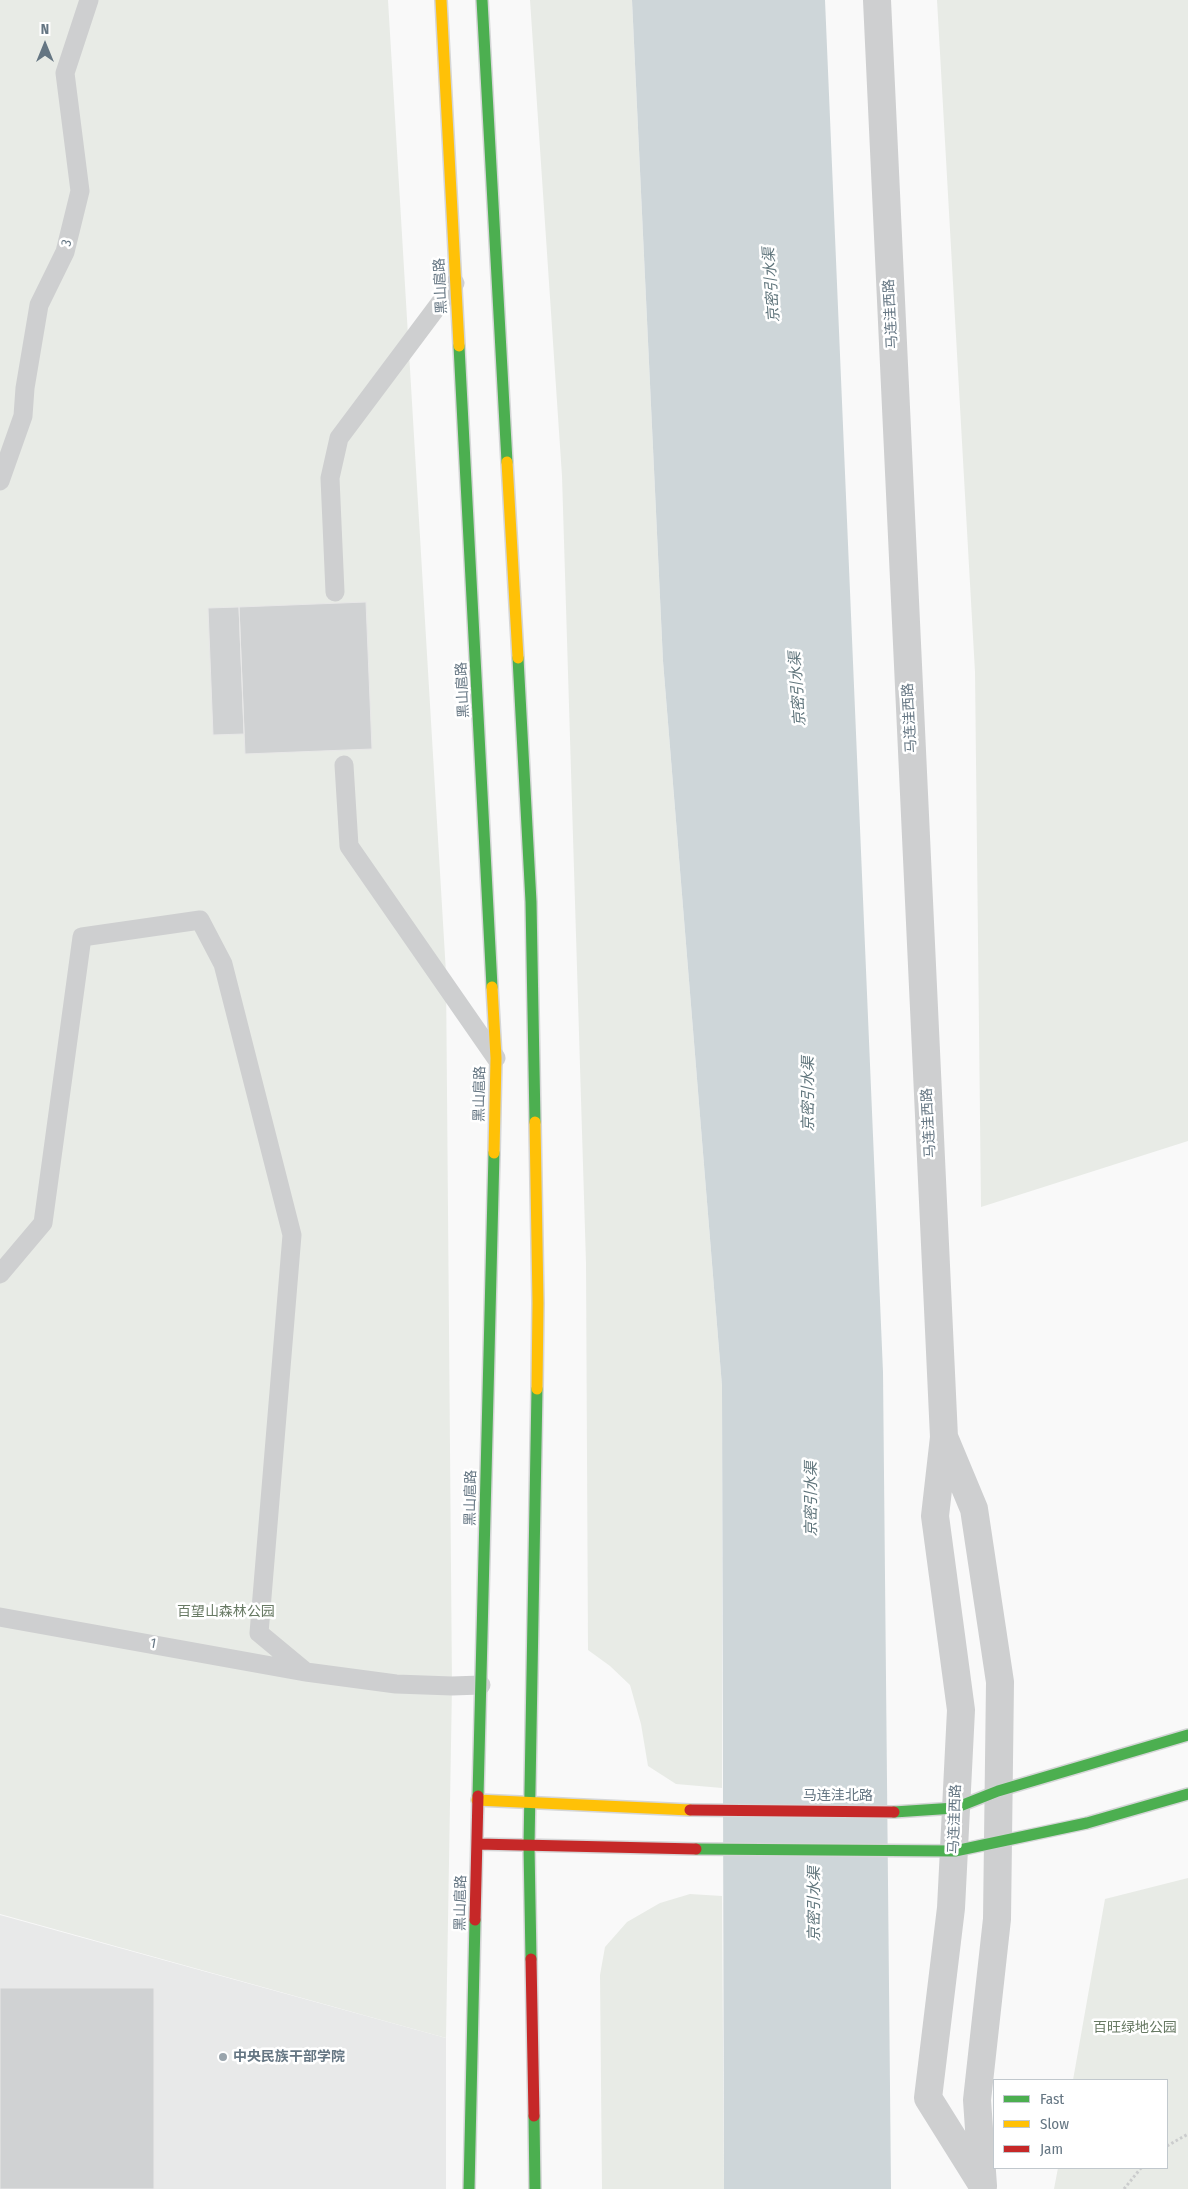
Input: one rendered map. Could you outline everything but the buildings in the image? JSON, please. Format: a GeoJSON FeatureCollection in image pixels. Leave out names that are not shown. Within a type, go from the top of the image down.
{"type":"FeatureCollection","features":[{"type":"Feature","properties":{"kind":"main road","name":"黑山扈路"},"geometry":{"type":"LineString","coordinates":[[441,0],[496,1058],[469,2189]]}},
{"type":"Feature","properties":{"kind":"main road"},"geometry":{"type":"LineString","coordinates":[[482,0],[531,902],[538,1303],[529,1846],[535,2189]]}},
{"type":"Feature","properties":{"kind":"main road","name":"马连洼北路"},"geometry":{"type":"LineString","coordinates":[[477,1800],[683,1810],[911,1812],[955,1808],[998,1791],[1188,1735]]}},
{"type":"Feature","properties":{"kind":"main road"},"geometry":{"type":"LineString","coordinates":[[477,1844],[684,1850],[955,1851],[1087,1823],[1188,1794]]}},
{"type":"Feature","properties":{"kind":"street","name":"马连洼西路"},"geometry":{"type":"LineString","coordinates":[[877,0],[944,1436],[935,1516],[961,1710],[951,1908],[928,2098],[983,2188]]}},
{"type":"Feature","properties":{"kind":"street","name":"马连洼西路"},"geometry":{"type":"LineString","coordinates":[[944,1436],[974,1509],[1000,1682],[997,1919],[977,2100],[983,2188]]}},
{"type":"Feature","properties":{"kind":"lane","name":"3"},"geometry":{"type":"LineString","coordinates":[[0,481],[23,416],[25,388],[38,305],[65,252],[80,191],[65,73],[89,0]]}},
{"type":"Feature","properties":{"kind":"lane"},"geometry":{"type":"LineString","coordinates":[[335,592],[330,478],[339,438],[456,284]]}},
{"type":"Feature","properties":{"kind":"lane"},"geometry":{"type":"LineString","coordinates":[[344,765],[349,846],[496,1058]]}},
{"type":"Feature","properties":{"kind":"lane"},"geometry":{"type":"LineString","coordinates":[[0,1274],[43,1223],[82,937],[200,920],[223,964],[292,1235],[259,1632],[306,1672]]}},
{"type":"Feature","properties":{"kind":"lane","name":"1"},"geometry":{"type":"LineString","coordinates":[[0,1617],[306,1672],[396,1684],[481,1685]]}},
{"type":"Feature","properties":{"kind":"path"},"geometry":{"type":"LineString","coordinates":[[1168,2145],[1188,2134]]}},
{"type":"Feature","properties":{"kind":"path"},"geometry":{"type":"LineString","coordinates":[[1124,2189],[1140,2169]]}},
{"type":"Feature","properties":{"kind":"shaded area","name":"中央民族干部学院"},"geometry":{"type":"Polygon","coordinates":[[[0,1915],[446,2038],[446,2189],[0,2189],[0,1915]]]}},
{"type":"Feature","properties":{"kind":"green space","name":"百望山森林公园"},"geometry":{"type":"Polygon","coordinates":[[[0,0],[388,0],[446,973],[452,1686],[446,2038],[0,1914],[0,0]]]}},
{"type":"Feature","properties":{"kind":"green space"},"geometry":{"type":"Polygon","coordinates":[[[530,0],[632,0],[663,661],[722,1386],[722,1788],[676,1784],[648,1766],[641,1724],[630,1685],[610,1666],[588,1650],[586,1263],[562,476],[530,0]]]}},
{"type":"Feature","properties":{"kind":"green space"},"geometry":{"type":"Polygon","coordinates":[[[937,0],[1188,0],[1188,1141],[981,1207],[975,672],[937,0]]]}},
{"type":"Feature","properties":{"kind":"green space","name":"百旺绿地公园"},"geometry":{"type":"Polygon","coordinates":[[[1188,1878],[1188,2189],[1054,2189],[1058,2169],[1168,2169],[1168,2079],[1073,2079],[1105,1899],[1188,1878]]]}},
{"type":"Feature","properties":{"kind":"green space"},"geometry":{"type":"Polygon","coordinates":[[[690,1894],[722,1896],[724,2189],[602,2189],[600,1975],[605,1947],[627,1922],[660,1903],[690,1894]]]}},
{"type":"Feature","properties":{"kind":"water","name":"京密引水渠"},"geometry":{"type":"Polygon","coordinates":[[[632,0],[825,0],[883,1372],[891,2189],[724,2189],[722,1386],[663,661],[632,0]]]}},
{"type":"Feature","properties":{"kind":"traffic: fast"},"geometry":{"type":"LineString","coordinates":[[482,0],[507,462]]}},
{"type":"Feature","properties":{"kind":"traffic: fast"},"geometry":{"type":"LineString","coordinates":[[459,346],[492,987]]}},
{"type":"Feature","properties":{"kind":"traffic: fast"},"geometry":{"type":"LineString","coordinates":[[518,658],[531,902],[535,1122]]}},
{"type":"Feature","properties":{"kind":"traffic: fast"},"geometry":{"type":"LineString","coordinates":[[478,1796],[494,1153]]}},
{"type":"Feature","properties":{"kind":"traffic: fast"},"geometry":{"type":"LineString","coordinates":[[531,1959],[529,1846],[537,1389]]}},
{"type":"Feature","properties":{"kind":"traffic: fast"},"geometry":{"type":"LineString","coordinates":[[894,1812],[955,1808],[998,1791],[1188,1735]]}},
{"type":"Feature","properties":{"kind":"traffic: fast"},"geometry":{"type":"LineString","coordinates":[[696,1849],[955,1851],[1087,1823],[1188,1794]]}},
{"type":"Feature","properties":{"kind":"traffic: fast"},"geometry":{"type":"LineString","coordinates":[[469,2189],[475,1920]]}},
{"type":"Feature","properties":{"kind":"traffic: fast"},"geometry":{"type":"LineString","coordinates":[[534,2116],[535,2189]]}},
{"type":"Feature","properties":{"kind":"traffic: slow"},"geometry":{"type":"LineString","coordinates":[[441,0],[459,346]]}},
{"type":"Feature","properties":{"kind":"traffic: slow"},"geometry":{"type":"LineString","coordinates":[[507,462],[518,658]]}},
{"type":"Feature","properties":{"kind":"traffic: slow"},"geometry":{"type":"LineString","coordinates":[[492,987],[496,1058],[494,1153]]}},
{"type":"Feature","properties":{"kind":"traffic: slow"},"geometry":{"type":"LineString","coordinates":[[535,1122],[538,1303],[537,1389]]}},
{"type":"Feature","properties":{"kind":"traffic: slow"},"geometry":{"type":"LineString","coordinates":[[477,1800],[690,1810]]}},
{"type":"Feature","properties":{"kind":"traffic: jam"},"geometry":{"type":"LineString","coordinates":[[475,1920],[478,1796]]}},
{"type":"Feature","properties":{"kind":"traffic: jam"},"geometry":{"type":"LineString","coordinates":[[690,1810],[894,1812]]}},
{"type":"Feature","properties":{"kind":"traffic: jam"},"geometry":{"type":"LineString","coordinates":[[477,1844],[696,1849]]}},
{"type":"Feature","properties":{"kind":"traffic: jam"},"geometry":{"type":"LineString","coordinates":[[531,1959],[534,2116]]}},
{"type":"Feature","properties":{"kind":"place","name":"中央民族干部学院"},"geometry":{"type":"Point","coordinates":[223,2057]}}]}
